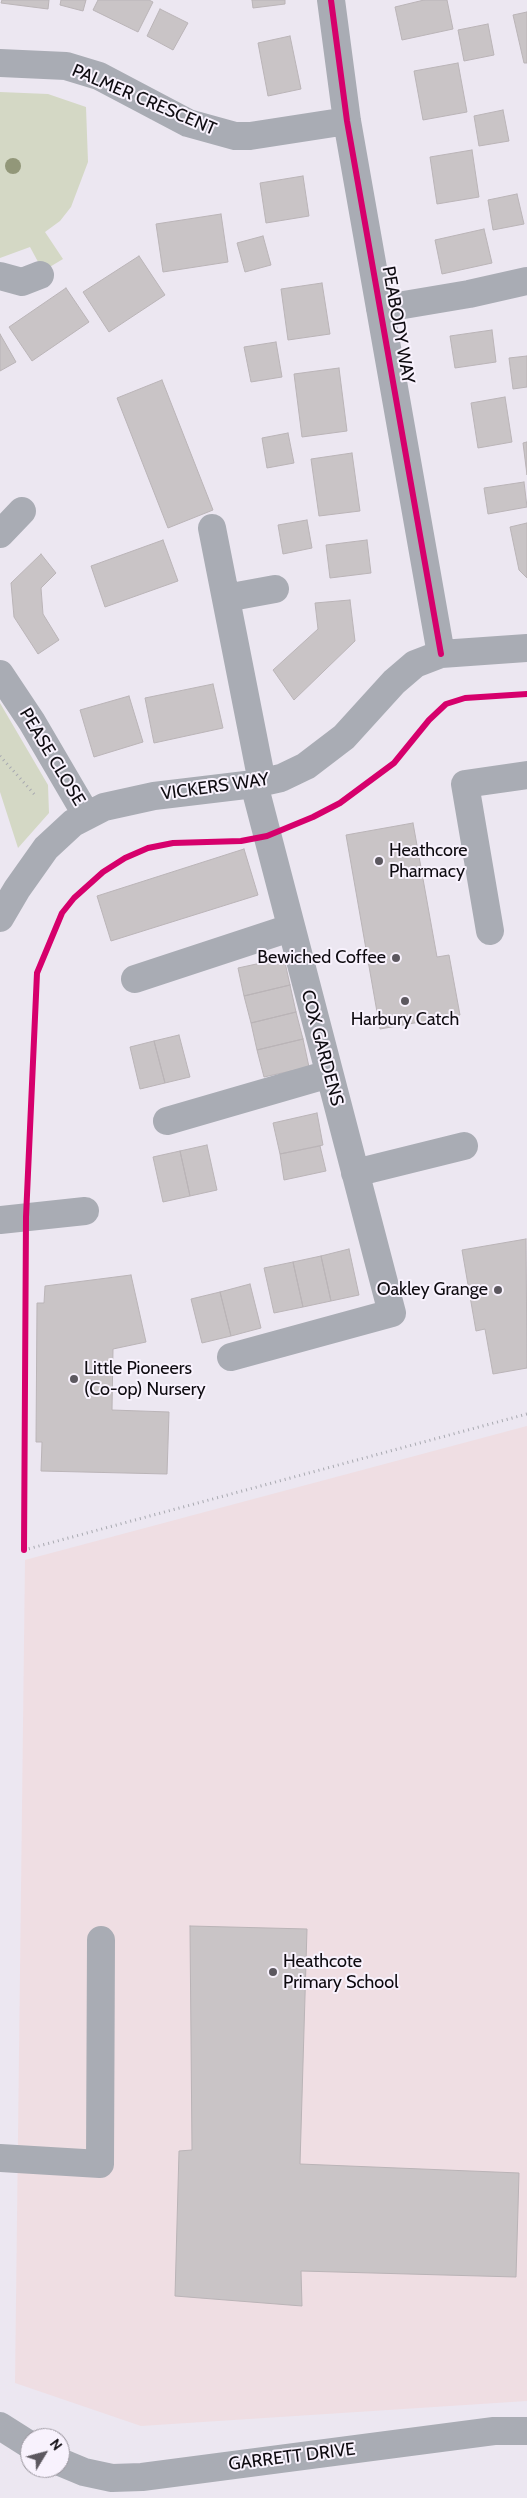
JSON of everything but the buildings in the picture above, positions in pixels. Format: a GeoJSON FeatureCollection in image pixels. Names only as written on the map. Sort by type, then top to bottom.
{"type":"FeatureCollection","features":[{"type":"Feature","properties":{"kind":"street","name":"PEABODY WAY"},"geometry":{"type":"LineString","coordinates":[[331,0],[347,122],[440,654]]}},
{"type":"Feature","properties":{"kind":"street","name":"PALMER CRESCENT"},"geometry":{"type":"LineString","coordinates":[[0,63],[66,66],[98,76],[188,123],[220,134],[250,136],[347,122]]}},
{"type":"Feature","properties":{"kind":"street"},"geometry":{"type":"LineString","coordinates":[[0,276],[22,282],[40,275]]}},
{"type":"Feature","properties":{"kind":"street"},"geometry":{"type":"LineString","coordinates":[[380,309],[527,281]]}},
{"type":"Feature","properties":{"kind":"street"},"geometry":{"type":"LineString","coordinates":[[0,534],[22,510]]}},
{"type":"Feature","properties":{"kind":"street","name":"COX GARDENS"},"geometry":{"type":"LineString","coordinates":[[212,528],[258,783],[290,928],[392,1313],[231,1357]]}},
{"type":"Feature","properties":{"kind":"street"},"geometry":{"type":"LineString","coordinates":[[226,598],[275,589]]}},
{"type":"Feature","properties":{"kind":"street","name":"VICKERS WAY"},"geometry":{"type":"LineString","coordinates":[[0,918],[33,864],[76,822],[104,807],[154,796],[258,783],[281,778],[326,752],[361,721],[394,682],[415,664],[440,654],[527,648]]}},
{"type":"Feature","properties":{"kind":"street","name":"PEASE CLOSE"},"geometry":{"type":"LineString","coordinates":[[0,674],[32,722],[76,822]]}},
{"type":"Feature","properties":{"kind":"street"},"geometry":{"type":"LineString","coordinates":[[490,931],[465,784],[527,775]]}},
{"type":"Feature","properties":{"kind":"street"},"geometry":{"type":"LineString","coordinates":[[135,979],[290,928]]}},
{"type":"Feature","properties":{"kind":"street"},"geometry":{"type":"LineString","coordinates":[[167,1121],[329,1074]]}},
{"type":"Feature","properties":{"kind":"street"},"geometry":{"type":"LineString","coordinates":[[355,1173],[464,1146]]}},
{"type":"Feature","properties":{"kind":"street"},"geometry":{"type":"LineString","coordinates":[[0,1220],[85,1211]]}},
{"type":"Feature","properties":{"kind":"street"},"geometry":{"type":"LineString","coordinates":[[0,2158],[100,2164],[101,1940]]}},
{"type":"Feature","properties":{"kind":"street"},"geometry":{"type":"LineString","coordinates":[[0,2426],[20,2439]]}},
{"type":"Feature","properties":{"kind":"street","name":"GARRETT DRIVE"},"geometry":{"type":"LineString","coordinates":[[70,2466],[84,2472],[112,2478],[142,2477],[494,2431],[527,2431]]}},
{"type":"Feature","properties":{"kind":"path"},"geometry":{"type":"LineString","coordinates":[[0,756],[76,822]]}},
{"type":"Feature","properties":{"kind":"path"},"geometry":{"type":"LineString","coordinates":[[24,1540],[24,1550],[527,1414]]}},
{"type":"Feature","properties":{"kind":"shaded area","name":"Heathcote Primary School"},"geometry":{"type":"Polygon","coordinates":[[[527,1426],[527,2401],[141,2426],[15,2383],[25,1560],[527,1426]]]}},
{"type":"Feature","properties":{"kind":"green space"},"geometry":{"type":"Polygon","coordinates":[[[0,92],[48,94],[86,107],[88,162],[71,207],[60,221],[45,232],[63,259],[43,271],[30,247],[0,258],[0,92]]]}},
{"type":"Feature","properties":{"kind":"green space"},"geometry":{"type":"Polygon","coordinates":[[[0,703],[48,785],[49,813],[18,848],[0,792],[0,703]]]}},
{"type":"Feature","properties":{"kind":"cycle path"},"geometry":{"type":"LineString","coordinates":[[331,0],[347,121],[441,654]]}},
{"type":"Feature","properties":{"kind":"cycle path"},"geometry":{"type":"LineString","coordinates":[[24,1550],[26,1217],[37,973],[62,913],[74,898],[103,872],[125,858],[148,848],[173,843],[241,841],[267,836],[313,817],[340,803],[394,763],[429,720],[446,704],[465,698],[527,694]]}},
{"type":"Feature","properties":{"kind":"place","name":"Heathcore Pharmacy"},"geometry":{"type":"Point","coordinates":[379,861]}},
{"type":"Feature","properties":{"kind":"place","name":"Bewiched Coffee"},"geometry":{"type":"Point","coordinates":[396,958]}},
{"type":"Feature","properties":{"kind":"place","name":"Harbury Catch"},"geometry":{"type":"Point","coordinates":[405,1001]}},
{"type":"Feature","properties":{"kind":"place","name":"Oakley Grange"},"geometry":{"type":"Point","coordinates":[498,1290]}},
{"type":"Feature","properties":{"kind":"place","name":"Little Pioneers (Co-op) Nursery"},"geometry":{"type":"Point","coordinates":[74,1379]}},
{"type":"Feature","properties":{"kind":"place","name":"Heathcote Primary School"},"geometry":{"type":"Point","coordinates":[273,1972]}}]}
